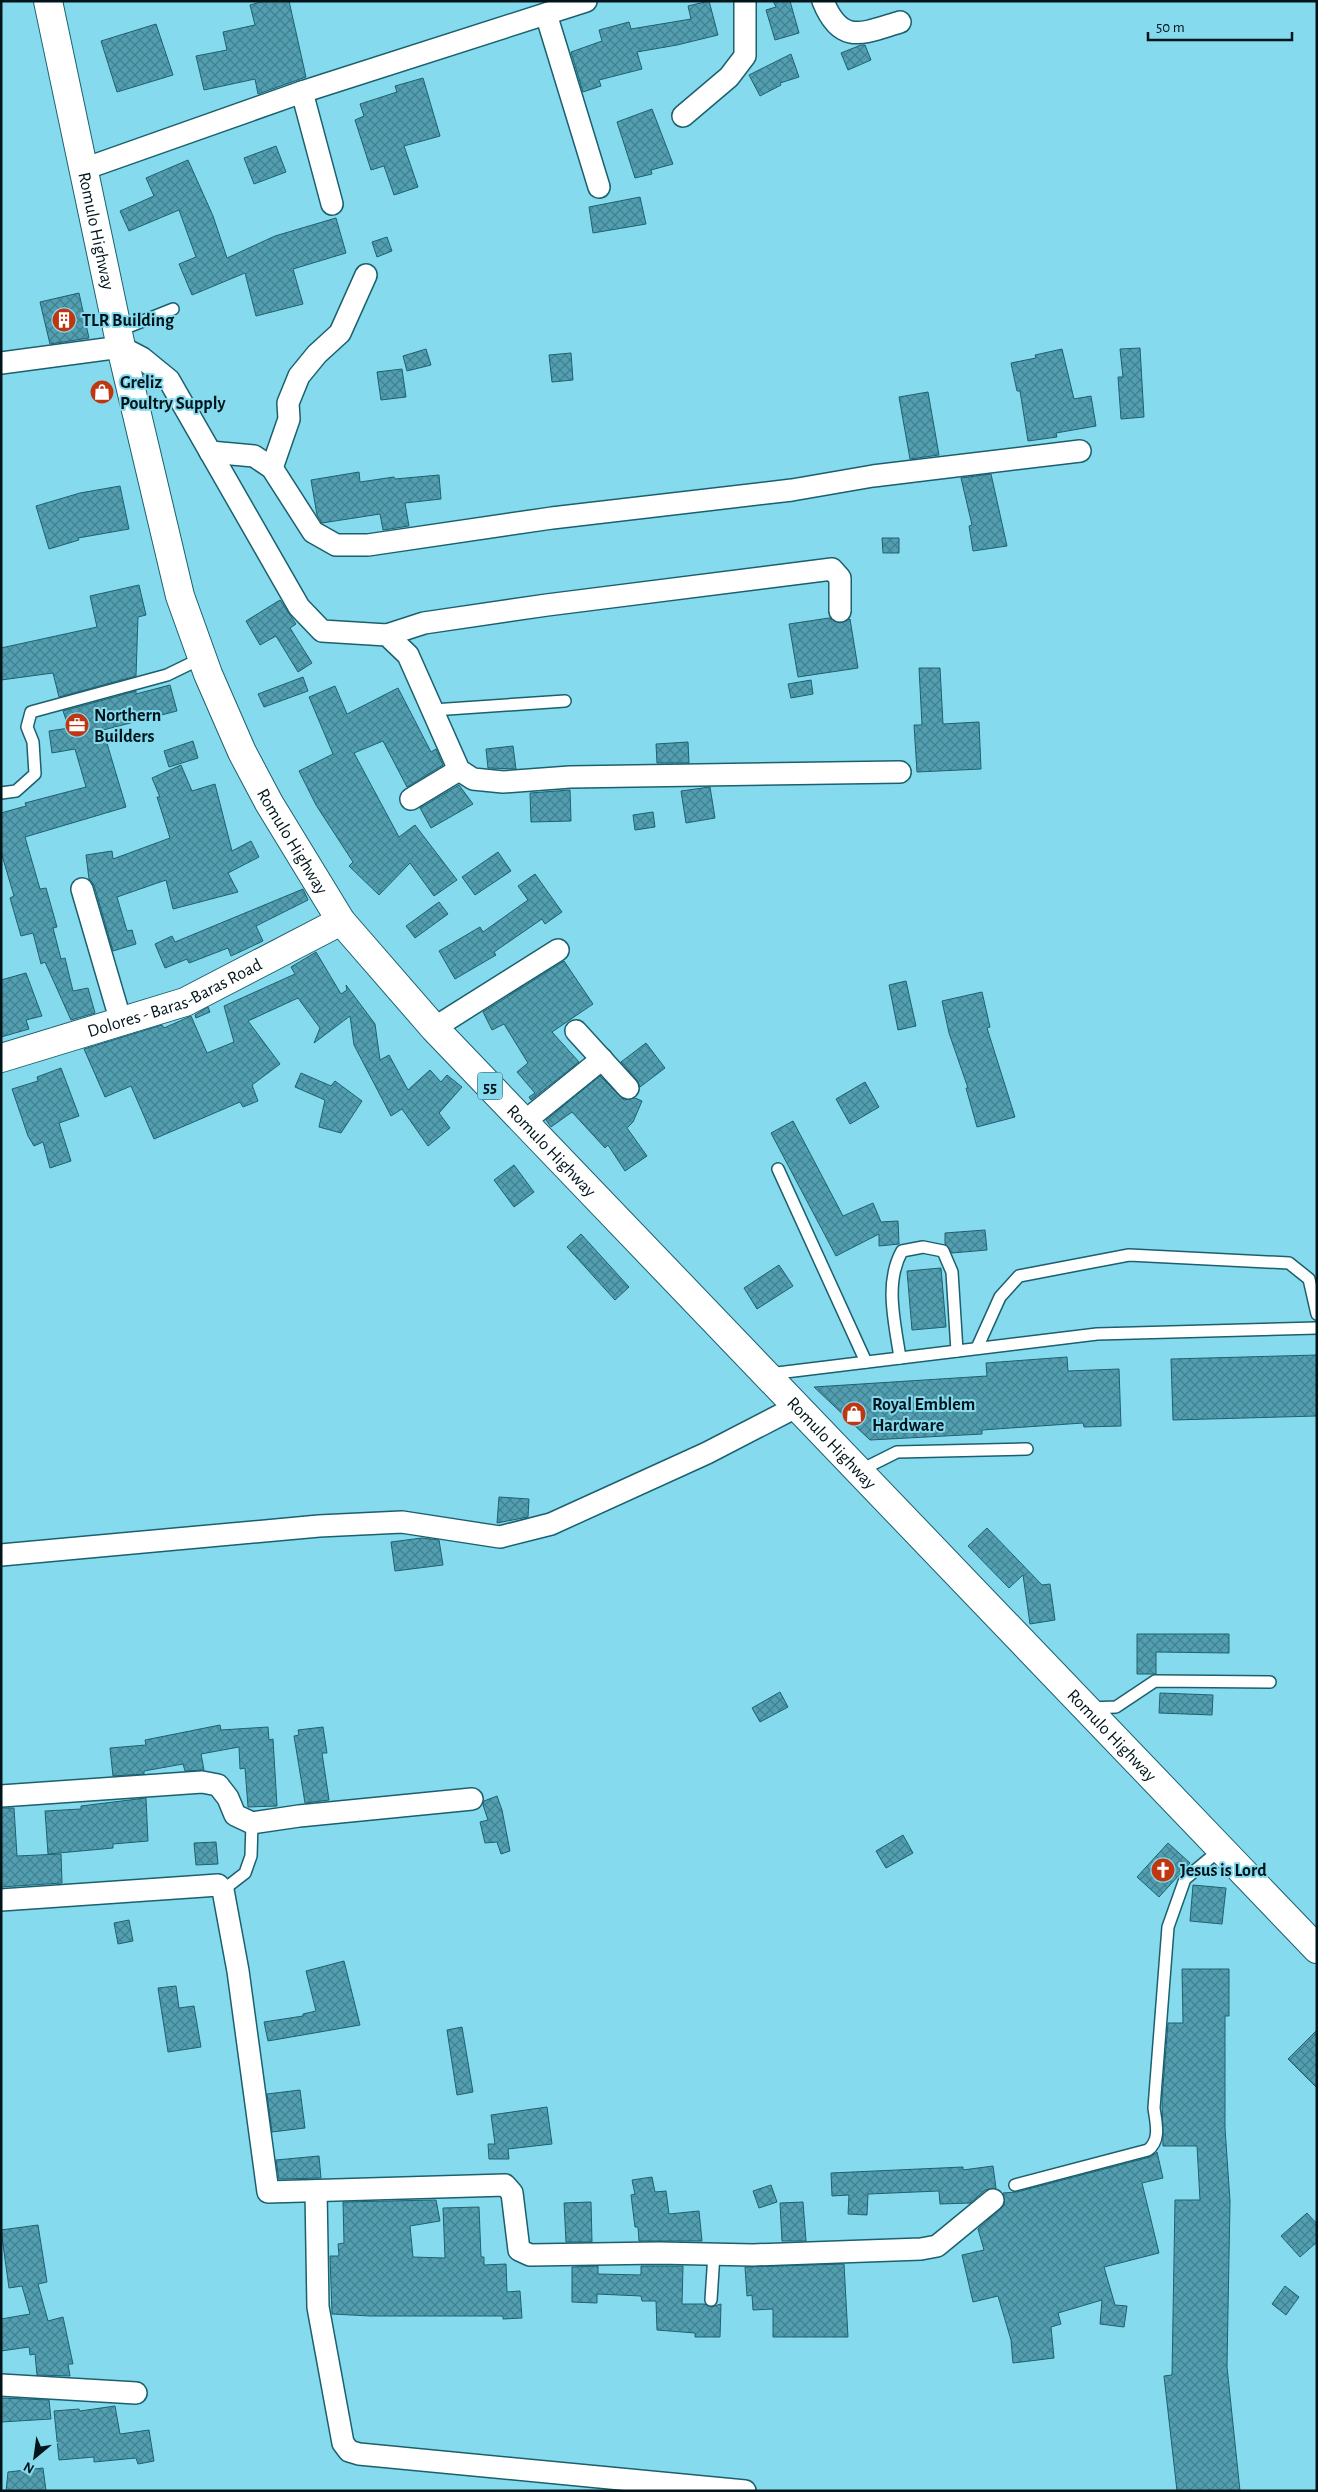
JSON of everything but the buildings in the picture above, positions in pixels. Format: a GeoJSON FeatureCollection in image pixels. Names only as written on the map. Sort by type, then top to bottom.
{"type":"FeatureCollection","features":[{"type":"Feature","properties":{"kind":"main road","name":"Romulo Highway"},"geometry":{"type":"LineString","coordinates":[[48,1],[119,339],[180,596],[202,658],[242,752],[269,803],[341,921],[434,1028],[1317,1949]]}},
{"type":"Feature","properties":{"kind":"main road","name":"Dolores - Baras-Baras Road"},"geometry":{"type":"LineString","coordinates":[[1,1058],[185,1002],[341,921]]}},
{"type":"Feature","properties":{"kind":"street"},"geometry":{"type":"LineString","coordinates":[[84,169],[302,92],[586,1]]}},
{"type":"Feature","properties":{"kind":"street"},"geometry":{"type":"LineString","coordinates":[[683,116],[730,77],[745,56],[745,1]]}},
{"type":"Feature","properties":{"kind":"street"},"geometry":{"type":"LineString","coordinates":[[823,1],[828,15],[845,32],[860,34],[900,22]]}},
{"type":"Feature","properties":{"kind":"street"},"geometry":{"type":"LineString","coordinates":[[546,14],[599,187]]}},
{"type":"Feature","properties":{"kind":"street"},"geometry":{"type":"LineString","coordinates":[[302,92],[332,204]]}},
{"type":"Feature","properties":{"kind":"street"},"geometry":{"type":"LineString","coordinates":[[272,468],[289,419],[288,404],[299,376],[317,354],[340,333],[366,275]]}},
{"type":"Feature","properties":{"kind":"street"},"geometry":{"type":"LineString","coordinates":[[1,363],[119,339],[142,358],[168,380],[299,607],[322,631],[387,635],[424,623],[832,569],[840,578],[840,611]]}},
{"type":"Feature","properties":{"kind":"street"},"geometry":{"type":"LineString","coordinates":[[210,452],[254,456],[272,468],[313,532],[336,545],[344,545],[368,544],[552,518],[792,490],[873,476],[1080,451]]}},
{"type":"Feature","properties":{"kind":"street"},"geometry":{"type":"LineString","coordinates":[[387,635],[408,655],[459,770],[473,779],[503,782],[570,777],[900,772]]}},
{"type":"Feature","properties":{"kind":"street"},"geometry":{"type":"LineString","coordinates":[[411,799],[459,770]]}},
{"type":"Feature","properties":{"kind":"street"},"geometry":{"type":"LineString","coordinates":[[82,890],[121,1022]]}},
{"type":"Feature","properties":{"kind":"street"},"geometry":{"type":"LineString","coordinates":[[434,1028],[558,950]]}},
{"type":"Feature","properties":{"kind":"street"},"geometry":{"type":"LineString","coordinates":[[576,1031],[628,1088]]}},
{"type":"Feature","properties":{"kind":"street"},"geometry":{"type":"LineString","coordinates":[[524,1122],[602,1059]]}},
{"type":"Feature","properties":{"kind":"street"},"geometry":{"type":"LineString","coordinates":[[1,1555],[319,1526],[402,1522],[500,1538],[551,1524],[707,1454],[796,1407]]}},
{"type":"Feature","properties":{"kind":"street"},"geometry":{"type":"LineString","coordinates":[[1,1796],[202,1782],[218,1785],[228,1798],[235,1815],[252,1823],[299,1816],[472,1799]]}},
{"type":"Feature","properties":{"kind":"street"},"geometry":{"type":"LineString","coordinates":[[1,1900],[204,1886],[218,1886],[223,1890],[238,1971],[268,2192],[505,2186],[512,2193],[519,2250],[530,2255],[922,2250],[937,2246],[993,2200]]}},
{"type":"Feature","properties":{"kind":"street"},"geometry":{"type":"LineString","coordinates":[[316,2191],[318,2307],[343,2443],[349,2451],[359,2454],[416,2460],[745,2491]]}},
{"type":"Feature","properties":{"kind":"street"},"geometry":{"type":"LineString","coordinates":[[1,2385],[136,2393]]}},
{"type":"Feature","properties":{"kind":"lane"},"geometry":{"type":"LineString","coordinates":[[119,339],[173,309]]}},
{"type":"Feature","properties":{"kind":"lane"},"geometry":{"type":"LineString","coordinates":[[1,794],[16,791],[35,774],[33,742],[27,727],[31,712],[167,675],[202,658]]}},
{"type":"Feature","properties":{"kind":"lane"},"geometry":{"type":"LineString","coordinates":[[433,710],[565,701]]}},
{"type":"Feature","properties":{"kind":"lane"},"geometry":{"type":"LineString","coordinates":[[778,1169],[866,1362]]}},
{"type":"Feature","properties":{"kind":"lane"},"geometry":{"type":"LineString","coordinates":[[900,1358],[892,1299],[894,1266],[902,1251],[923,1247],[943,1251],[952,1272],[957,1351]]}},
{"type":"Feature","properties":{"kind":"lane"},"geometry":{"type":"LineString","coordinates":[[977,1348],[1000,1297],[1019,1276],[1129,1255],[1289,1262],[1309,1278],[1317,1314]]}},
{"type":"Feature","properties":{"kind":"lane"},"geometry":{"type":"LineString","coordinates":[[765,1375],[1097,1334],[1317,1328]]}},
{"type":"Feature","properties":{"kind":"lane"},"geometry":{"type":"LineString","coordinates":[[858,1472],[897,1452],[1027,1449]]}},
{"type":"Feature","properties":{"kind":"lane"},"geometry":{"type":"LineString","coordinates":[[1086,1709],[1116,1707],[1155,1681],[1270,1682]]}},
{"type":"Feature","properties":{"kind":"lane"},"geometry":{"type":"LineString","coordinates":[[223,1890],[245,1873],[251,1856],[252,1823]]}},
{"type":"Feature","properties":{"kind":"lane"},"geometry":{"type":"LineString","coordinates":[[1015,2185],[1148,2150],[1154,2145],[1157,2138],[1154,2108],[1168,1927],[1185,1879],[1221,1849]]}},
{"type":"Feature","properties":{"kind":"lane"},"geometry":{"type":"LineString","coordinates":[[710,2300],[714,2254]]}},
{"type":"Feature","properties":{"kind":"place","name":"TLR Building"},"geometry":{"type":"Point","coordinates":[64,320]}},
{"type":"Feature","properties":{"kind":"place","name":"Greliz Poultry Supply"},"geometry":{"type":"Point","coordinates":[102,392]}},
{"type":"Feature","properties":{"kind":"place","name":"Northern Builders"},"geometry":{"type":"Point","coordinates":[77,725]}},
{"type":"Feature","properties":{"kind":"place","name":"Royal Emblem Hardware"},"geometry":{"type":"Point","coordinates":[854,1414]}},
{"type":"Feature","properties":{"kind":"place","name":"Jesus is Lord"},"geometry":{"type":"Point","coordinates":[1163,1870]}}]}
